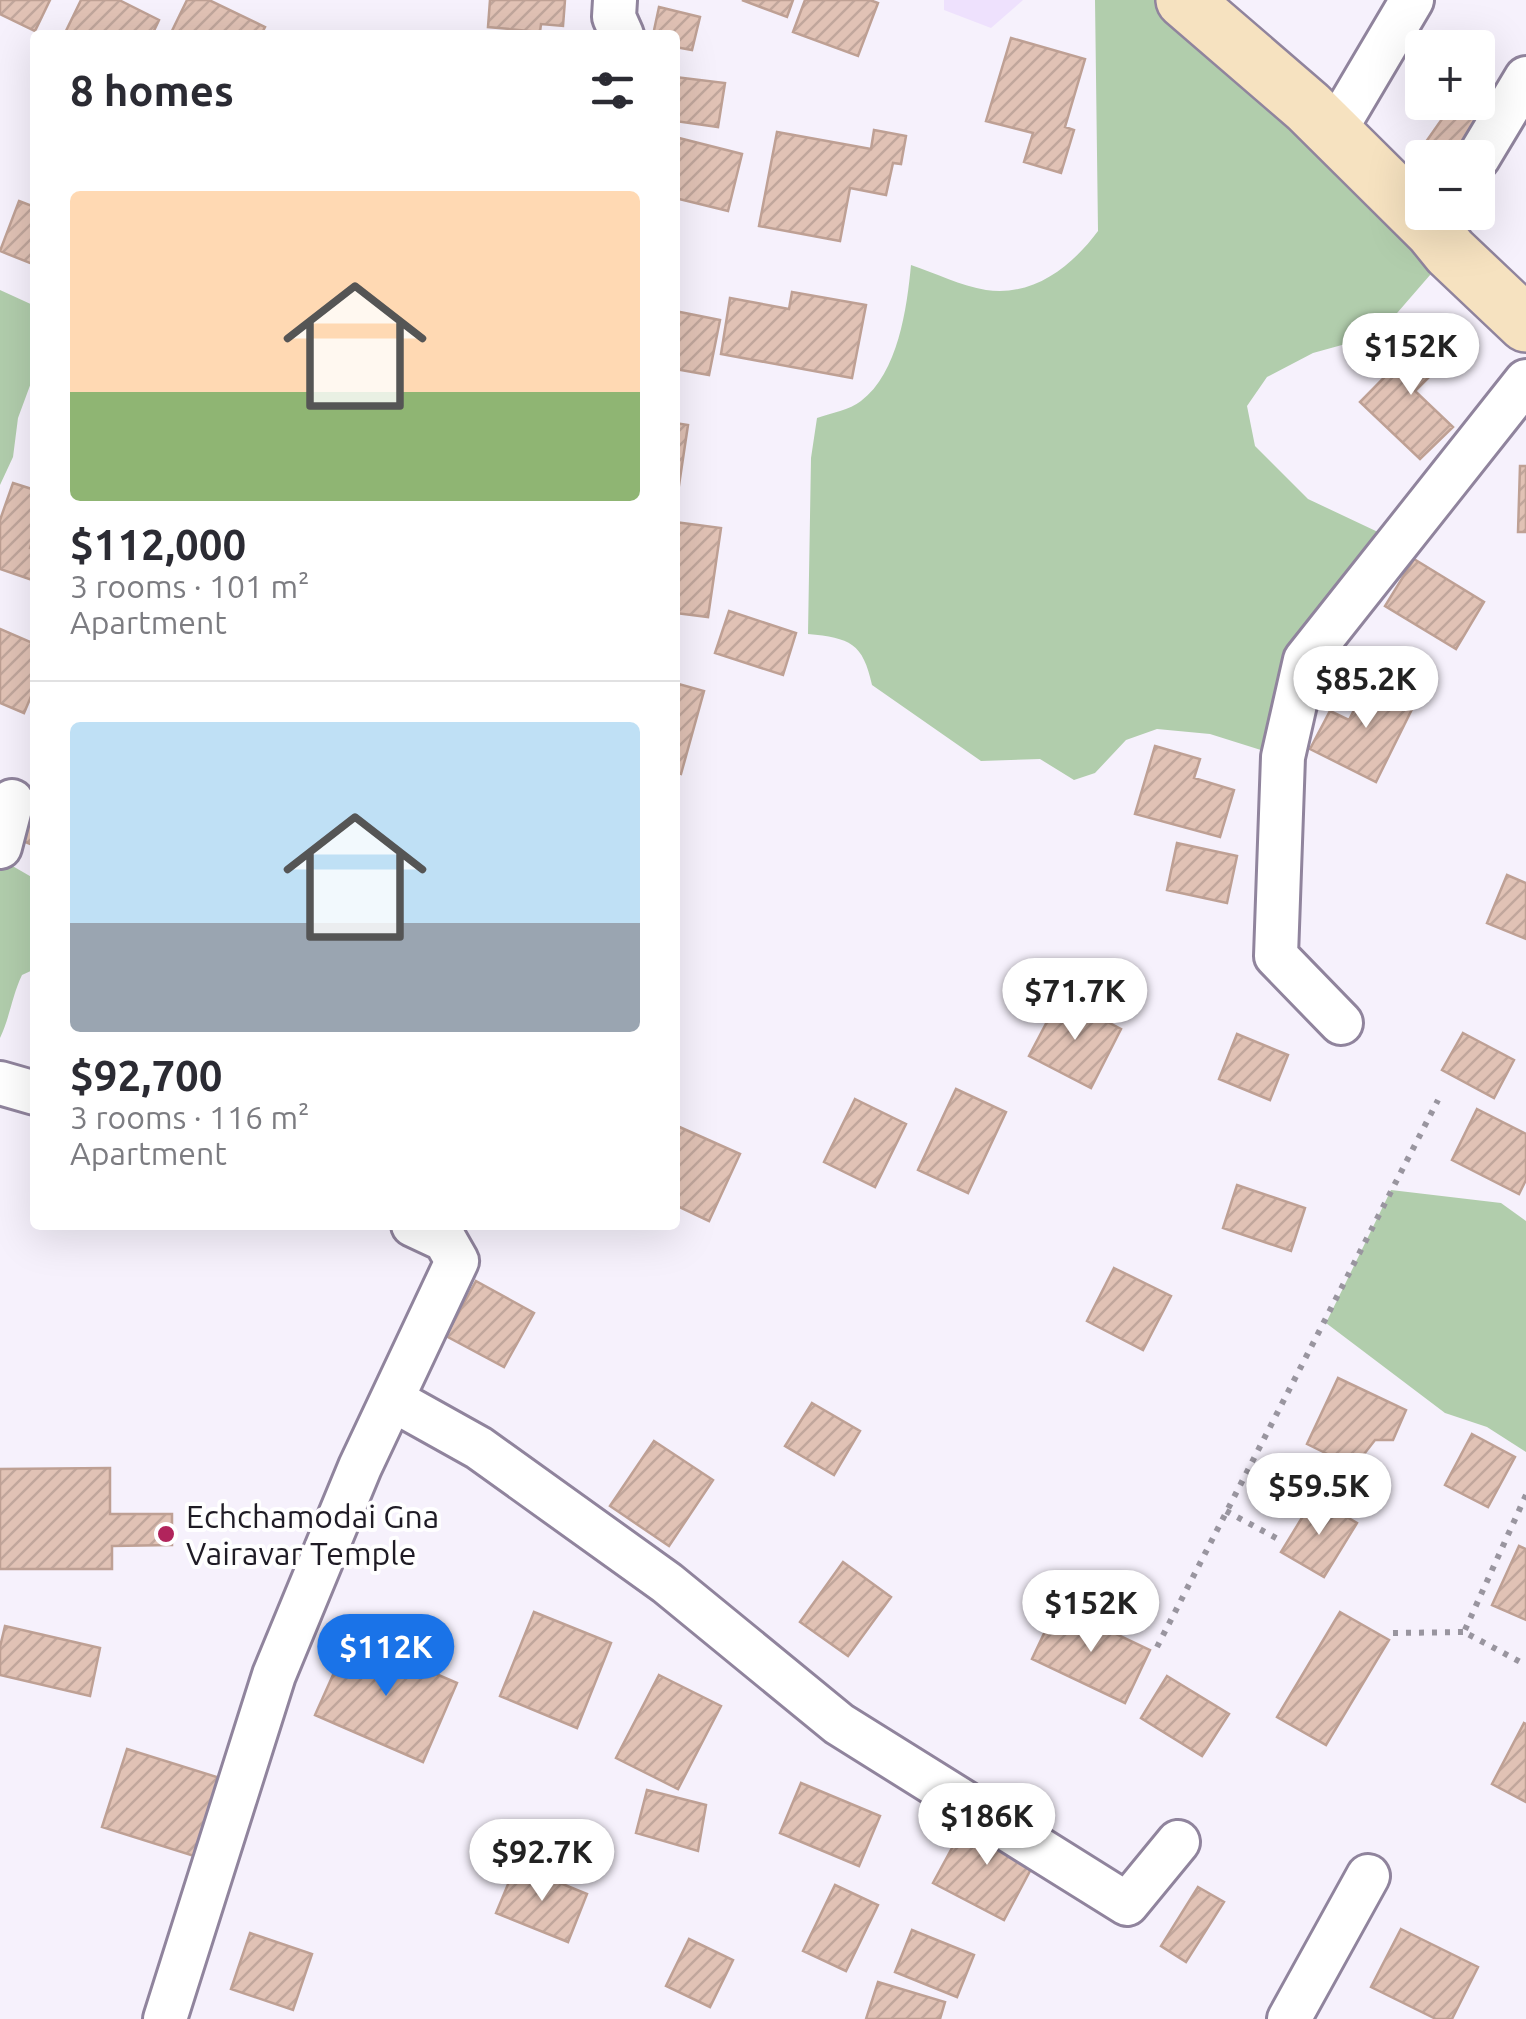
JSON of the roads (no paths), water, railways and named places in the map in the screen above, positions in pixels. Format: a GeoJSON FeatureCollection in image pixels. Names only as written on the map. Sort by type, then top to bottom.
{"type":"FeatureCollection","features":[{"type":"Feature","properties":{"kind":"main road"},"geometry":{"type":"LineString","coordinates":[[1184,0],[1405,193]]}},
{"type":"Feature","properties":{"kind":"main road"},"geometry":{"type":"LineString","coordinates":[[1442,230],[1450,252],[1526,324]]}},
{"type":"Feature","properties":{"kind":"street"},"geometry":{"type":"LineString","coordinates":[[616,0],[614,17],[620,30]]}},
{"type":"Feature","properties":{"kind":"street"},"geometry":{"type":"LineString","coordinates":[[1334,132],[1412,0]]}},
{"type":"Feature","properties":{"kind":"street"},"geometry":{"type":"LineString","coordinates":[[1489,140],[1526,78]]}},
{"type":"Feature","properties":{"kind":"street"},"geometry":{"type":"LineString","coordinates":[[1341,1023],[1276,956],[1282,757],[1306,660],[1526,381]]}},
{"type":"Feature","properties":{"kind":"street"},"geometry":{"type":"LineString","coordinates":[[0,847],[12,801]]}},
{"type":"Feature","properties":{"kind":"street"},"geometry":{"type":"LineString","coordinates":[[0,1084],[30,1092]]}},
{"type":"Feature","properties":{"kind":"street"},"geometry":{"type":"LineString","coordinates":[[165,2019],[274,1675],[360,1467],[457,1261],[445,1240],[424,1230]]}},
{"type":"Feature","properties":{"kind":"street"},"geometry":{"type":"LineString","coordinates":[[392,1400],[479,1448],[651,1572],[839,1724],[1127,1904],[1178,1842]]}},
{"type":"Feature","properties":{"kind":"street"},"geometry":{"type":"LineString","coordinates":[[1289,2019],[1368,1876]]}},
{"type":"Feature","properties":{"kind":"place","name":"Echchamodai Gna Vairavar Temple"},"geometry":{"type":"Point","coordinates":[166,1534]}}]}
